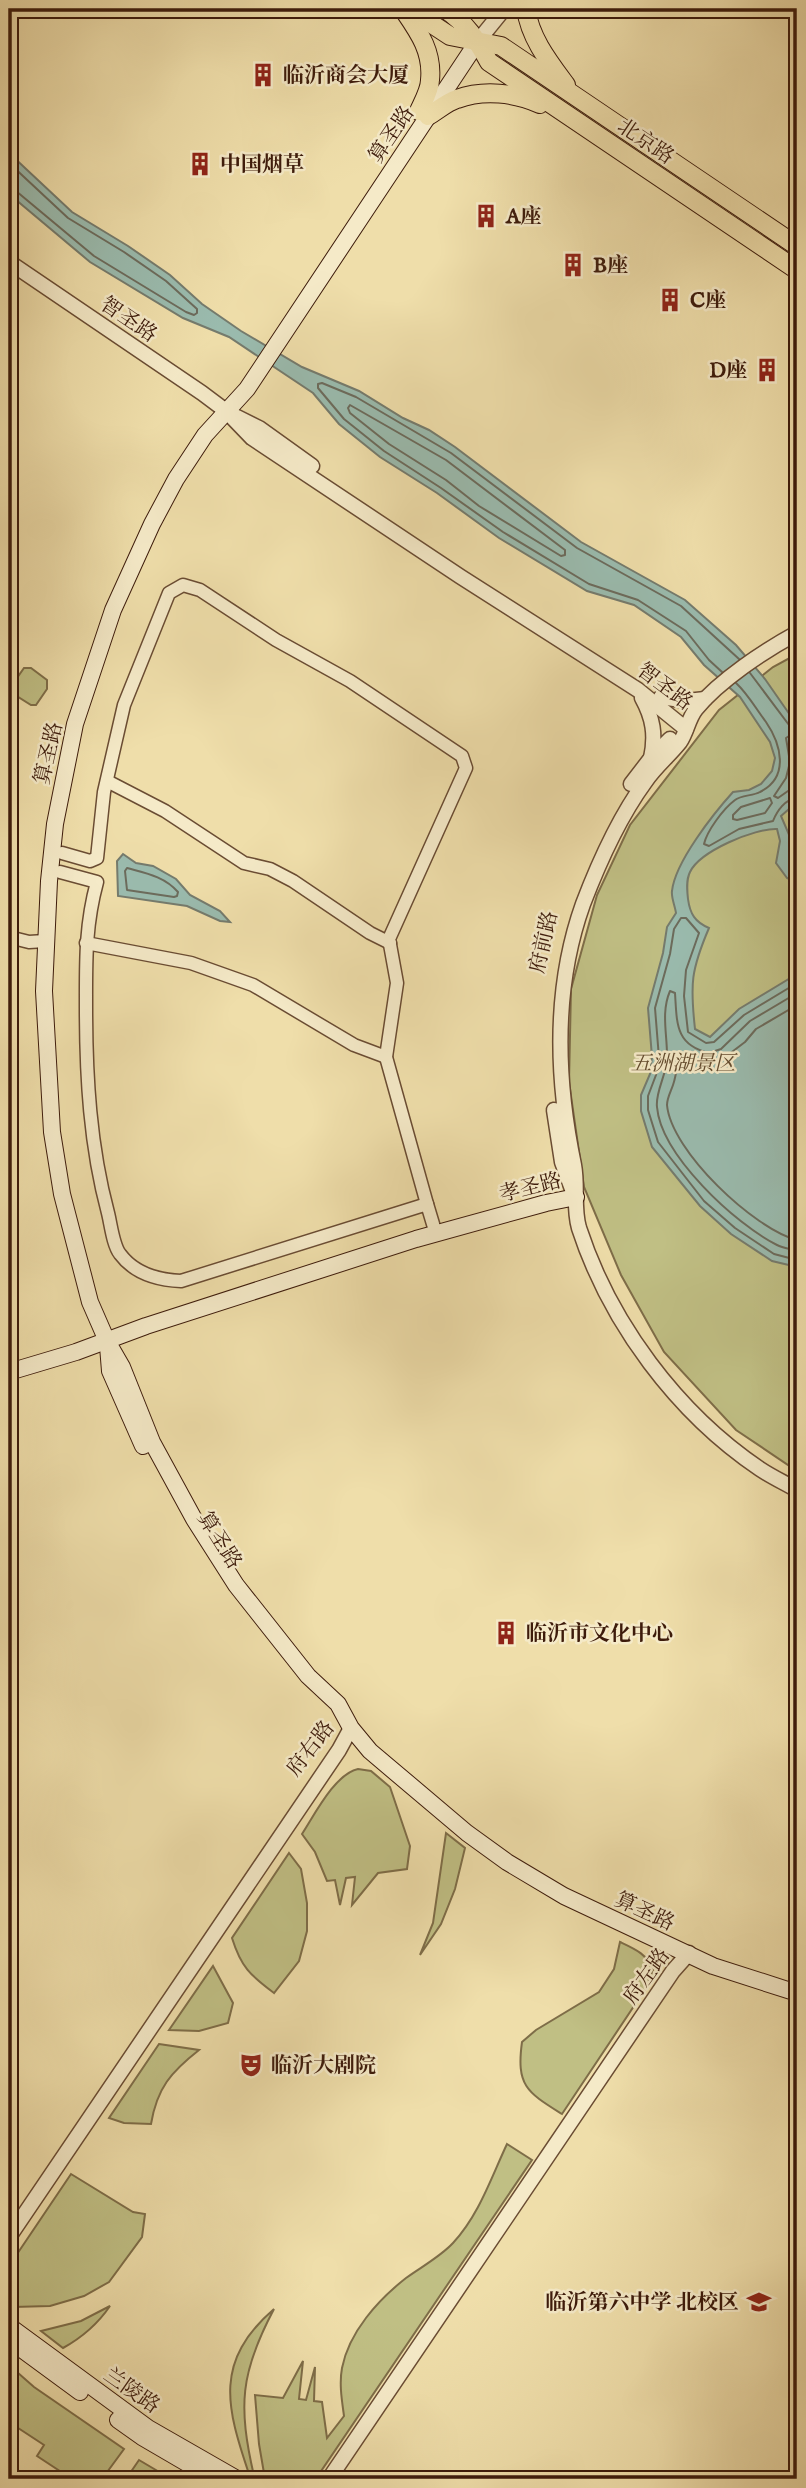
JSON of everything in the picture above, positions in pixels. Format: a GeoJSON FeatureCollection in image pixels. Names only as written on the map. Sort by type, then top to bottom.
{"type":"FeatureCollection","features":[{"type":"Feature","properties":{"kind":"main road"},"geometry":{"type":"LineString","coordinates":[[403,9],[425,43],[429,60],[431,82],[424,114]]}},
{"type":"Feature","properties":{"kind":"main road","name":"北京路"},"geometry":{"type":"LineString","coordinates":[[409,9],[450,36],[501,46],[797,247]]}},
{"type":"Feature","properties":{"kind":"main road","name":"北京路"},"geometry":{"type":"LineString","coordinates":[[445,9],[460,19],[478,41],[489,62],[797,270]]}},
{"type":"Feature","properties":{"kind":"main road"},"geometry":{"type":"LineString","coordinates":[[526,9],[544,56],[575,96]]}},
{"type":"Feature","properties":{"kind":"main road","name":"算圣路"},"geometry":{"type":"LineString","coordinates":[[107,1341],[90,1303],[62,1194],[52,1132],[44,991],[55,824],[75,724],[113,610],[152,524],[176,479],[205,435],[247,389],[255,368],[424,114],[478,41]]}},
{"type":"Feature","properties":{"kind":"main road"},"geometry":{"type":"LineString","coordinates":[[424,114],[456,99],[502,93],[526,98],[566,114]]}},
{"type":"Feature","properties":{"kind":"main road","name":"算圣路"},"geometry":{"type":"LineString","coordinates":[[226,411],[214,441],[185,484],[161,528],[123,614],[85,727],[73,781],[62,853],[54,991],[62,1131],[72,1192],[98,1290],[110,1371],[143,1446],[192,1535],[227,1591],[300,1683],[351,1728],[370,1751],[467,1833],[507,1862],[565,1896],[713,1966],[797,1993]]}},
{"type":"Feature","properties":{"kind":"main road","name":"孝圣路"},"geometry":{"type":"LineString","coordinates":[[9,1372],[436,1234],[576,1197]]}},
{"type":"Feature","properties":{"kind":"main road","name":"孝圣路"},"geometry":{"type":"LineString","coordinates":[[9,1364],[74,1343],[107,1341],[146,1333],[418,1247],[548,1211],[576,1197]]}},
{"type":"Feature","properties":{"kind":"main road","name":"算圣路"},"geometry":{"type":"LineString","coordinates":[[689,1953],[719,1959],[797,1983]]}},
{"type":"Feature","properties":{"kind":"main road","name":"兰陵路"},"geometry":{"type":"LineString","coordinates":[[9,2326],[148,2428],[237,2479]]}},
{"type":"Feature","properties":{"kind":"main road","name":"兰陵路"},"geometry":{"type":"LineString","coordinates":[[9,2340],[142,2437],[214,2479]]}},
{"type":"Feature","properties":{"kind":"street"},"geometry":{"type":"LineString","coordinates":[[478,41],[492,9]]}},
{"type":"Feature","properties":{"kind":"street"},"geometry":{"type":"LineString","coordinates":[[478,41],[504,9]]}},
{"type":"Feature","properties":{"kind":"street","name":"智圣路"},"geometry":{"type":"LineString","coordinates":[[9,262],[202,393],[226,411],[252,438],[461,577],[638,690],[686,729]]}},
{"type":"Feature","properties":{"kind":"street","name":"智圣路"},"geometry":{"type":"LineString","coordinates":[[9,271],[181,388],[259,428],[437,552],[661,697],[679,713],[686,729]]}},
{"type":"Feature","properties":{"kind":"street"},"geometry":{"type":"LineString","coordinates":[[62,853],[90,860],[97,858],[107,781],[124,705],[169,593],[183,585],[200,590],[276,640],[350,681],[462,756],[466,768],[389,939],[397,983],[386,1057],[436,1234]]}},
{"type":"Feature","properties":{"kind":"street","name":"府前路"},"geometry":{"type":"LineString","coordinates":[[794,641],[710,698],[701,718],[674,735],[651,758],[624,797],[594,853],[574,902],[558,962],[552,1015],[551,1080],[562,1163],[614,1287],[639,1328],[670,1374],[724,1428],[766,1462],[797,1479]]}},
{"type":"Feature","properties":{"kind":"street"},"geometry":{"type":"LineString","coordinates":[[638,690],[651,714],[654,741],[651,758]]}},
{"type":"Feature","properties":{"kind":"street"},"geometry":{"type":"LineString","coordinates":[[661,697],[687,701],[710,698]]}},
{"type":"Feature","properties":{"kind":"street","name":"府前路"},"geometry":{"type":"LineString","coordinates":[[686,729],[681,741],[645,780],[616,830],[595,877],[573,938],[564,985],[560,1057],[565,1121],[577,1179],[578,1225],[606,1291],[630,1333],[663,1380],[717,1435],[761,1470],[797,1490]]}},
{"type":"Feature","properties":{"kind":"street"},"geometry":{"type":"LineString","coordinates":[[107,781],[165,811],[244,863],[270,869],[293,881],[370,933],[390,943]]}},
{"type":"Feature","properties":{"kind":"street"},"geometry":{"type":"LineString","coordinates":[[60,872],[97,882],[89,914],[86,943],[86,1066],[98,1174],[119,1253],[136,1269],[160,1280],[181,1281],[427,1204]]}},
{"type":"Feature","properties":{"kind":"street"},"geometry":{"type":"LineString","coordinates":[[9,937],[29,942],[46,941]]}},
{"type":"Feature","properties":{"kind":"street"},"geometry":{"type":"LineString","coordinates":[[86,943],[191,963],[253,985],[354,1045],[386,1057]]}},
{"type":"Feature","properties":{"kind":"street","name":"府右路"},"geometry":{"type":"LineString","coordinates":[[9,2226],[334,1745],[351,1728]]}},
{"type":"Feature","properties":{"kind":"street","name":"府右路"},"geometry":{"type":"LineString","coordinates":[[9,2237],[339,1750],[351,1728]]}},
{"type":"Feature","properties":{"kind":"street","name":"府左路"},"geometry":{"type":"LineString","coordinates":[[329,2479],[673,1971],[689,1953]]}},
{"type":"Feature","properties":{"kind":"street","name":"府左路"},"geometry":{"type":"LineString","coordinates":[[335,2479],[678,1974],[689,1953]]}},
{"type":"Feature","properties":{"kind":"green space","name":"五洲湖景区"},"geometry":{"type":"Polygon","coordinates":[[[797,654],[797,1471],[736,1430],[664,1352],[621,1275],[584,1187],[569,1082],[571,989],[597,895],[630,825],[719,710],[773,667],[797,654]]]}},
{"type":"Feature","properties":{"kind":"green space"},"geometry":{"type":"Polygon","coordinates":[[[24,668],[31,668],[47,680],[47,689],[36,705],[31,705],[12,693],[10,688],[24,668]]]}},
{"type":"Feature","properties":{"kind":"green space"},"geometry":{"type":"Polygon","coordinates":[[[358,1769],[371,1771],[390,1787],[410,1846],[407,1869],[378,1873],[352,1905],[355,1877],[346,1878],[340,1905],[335,1880],[327,1881],[315,1852],[302,1834],[334,1786],[341,1778],[358,1769]]]}},
{"type":"Feature","properties":{"kind":"green space"},"geometry":{"type":"Polygon","coordinates":[[[446,1833],[465,1848],[455,1889],[441,1924],[420,1955],[433,1923],[446,1833]]]}},
{"type":"Feature","properties":{"kind":"green space"},"geometry":{"type":"Polygon","coordinates":[[[289,1853],[301,1869],[307,1903],[307,1931],[299,1961],[274,1993],[247,1970],[232,1938],[289,1853]]]}},
{"type":"Feature","properties":{"kind":"green space"},"geometry":{"type":"Polygon","coordinates":[[[620,1942],[644,1956],[653,1970],[646,1988],[562,2114],[540,2100],[527,2086],[521,2069],[522,2042],[536,2030],[599,1992],[614,1969],[620,1942]]]}},
{"type":"Feature","properties":{"kind":"green space"},"geometry":{"type":"Polygon","coordinates":[[[213,1966],[233,2003],[228,2023],[199,2031],[169,2030],[213,1966]]]}},
{"type":"Feature","properties":{"kind":"green space"},"geometry":{"type":"Polygon","coordinates":[[[159,2044],[199,2050],[173,2074],[161,2091],[151,2124],[124,2123],[109,2118],[159,2044]]]}},
{"type":"Feature","properties":{"kind":"green space"},"geometry":{"type":"Polygon","coordinates":[[[507,2144],[532,2160],[317,2477],[265,2479],[255,2395],[283,2398],[303,2361],[299,2399],[306,2400],[315,2367],[314,2401],[322,2402],[327,2438],[344,2416],[342,2368],[358,2330],[385,2296],[442,2253],[462,2232],[484,2196],[507,2144]]]}},
{"type":"Feature","properties":{"kind":"green space"},"geometry":{"type":"Polygon","coordinates":[[[71,2174],[133,2212],[145,2214],[142,2237],[109,2282],[84,2296],[50,2306],[13,2307],[9,2300],[9,2266],[71,2174]]]}},
{"type":"Feature","properties":{"kind":"green space"},"geometry":{"type":"Polygon","coordinates":[[[110,2306],[89,2330],[63,2348],[41,2331],[81,2321],[110,2306]]]}},
{"type":"Feature","properties":{"kind":"green space"},"geometry":{"type":"Polygon","coordinates":[[[274,2309],[254,2352],[245,2390],[246,2429],[254,2476],[249,2474],[241,2450],[231,2406],[230,2386],[242,2347],[255,2328],[274,2309]]]}},
{"type":"Feature","properties":{"kind":"green space"},"geometry":{"type":"Polygon","coordinates":[[[9,2365],[34,2387],[124,2449],[102,2479],[72,2479],[37,2456],[44,2445],[9,2422],[9,2365]]]}},
{"type":"Feature","properties":{"kind":"green space"},"geometry":{"type":"Polygon","coordinates":[[[139,2460],[171,2479],[126,2479],[139,2460]]]}},
{"type":"Feature","properties":{"kind":"water"},"geometry":{"type":"Polygon","coordinates":[[[9,153],[72,212],[170,275],[202,304],[241,331],[302,367],[359,391],[403,418],[429,430],[581,542],[685,600],[736,645],[765,679],[797,725],[797,802],[781,816],[790,837],[797,837],[797,883],[787,878],[776,863],[780,841],[777,829],[756,832],[729,842],[696,864],[688,878],[689,904],[697,920],[709,928],[695,967],[693,1000],[695,1029],[710,1037],[739,1009],[797,974],[797,1267],[772,1261],[731,1234],[700,1206],[652,1147],[641,1111],[641,1095],[650,1074],[652,1057],[648,1008],[667,927],[676,913],[672,893],[680,866],[696,838],[733,792],[749,790],[761,784],[772,771],[775,758],[770,742],[740,697],[704,665],[681,637],[634,605],[587,591],[499,538],[437,493],[380,457],[339,424],[313,393],[229,337],[183,318],[90,262],[9,194],[9,153]]]}},
{"type":"Feature","properties":{"kind":"water"},"geometry":{"type":"Polygon","coordinates":[[[123,854],[136,863],[153,866],[176,879],[190,895],[220,911],[230,922],[220,921],[187,906],[118,896],[117,861],[123,854]]]}},
{"type":"Feature","properties":{"kind":"place","name":"临沂商会大厦"},"geometry":{"type":"Point","coordinates":[263,75]}},
{"type":"Feature","properties":{"kind":"place","name":"中国烟草"},"geometry":{"type":"Point","coordinates":[200,164]}},
{"type":"Feature","properties":{"kind":"place","name":"A座"},"geometry":{"type":"Point","coordinates":[486,216]}},
{"type":"Feature","properties":{"kind":"place","name":"B座"},"geometry":{"type":"Point","coordinates":[573,265]}},
{"type":"Feature","properties":{"kind":"place","name":"C座"},"geometry":{"type":"Point","coordinates":[670,300]}},
{"type":"Feature","properties":{"kind":"place","name":"D座"},"geometry":{"type":"Point","coordinates":[767,370]}},
{"type":"Feature","properties":{"kind":"place","name":"临沂市文化中心"},"geometry":{"type":"Point","coordinates":[506,1633]}},
{"type":"Feature","properties":{"kind":"place","name":"临沂大剧院"},"geometry":{"type":"Point","coordinates":[251,2065]}},
{"type":"Feature","properties":{"kind":"place","name":"临沂第六中学 北校区"},"geometry":{"type":"Point","coordinates":[759,2302]}}]}
